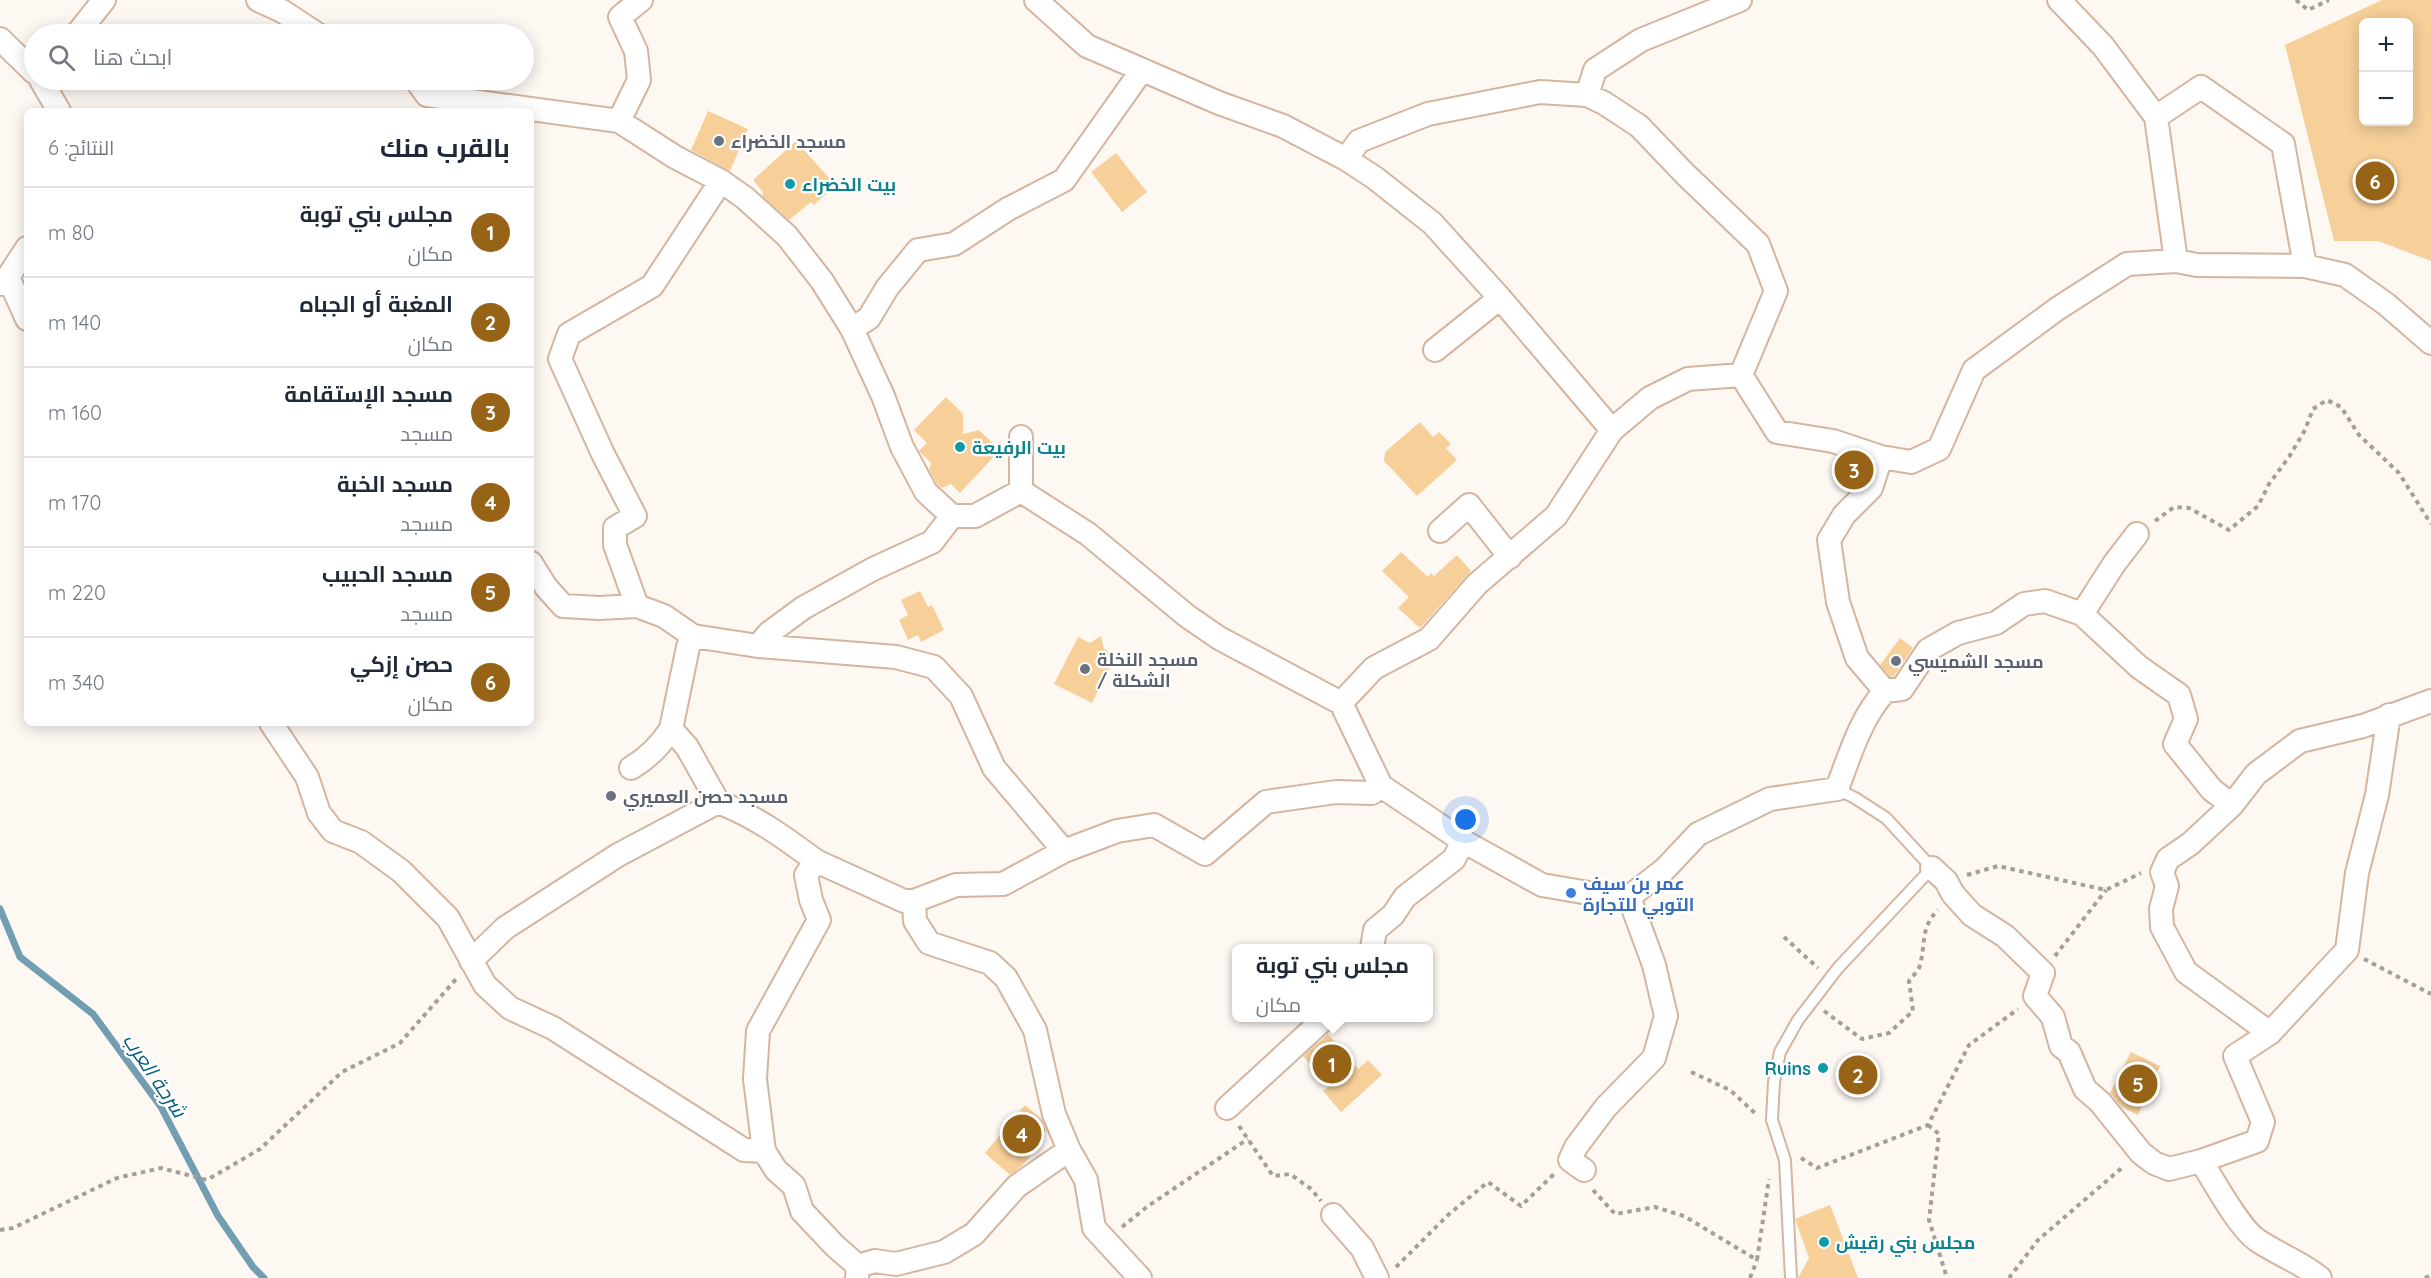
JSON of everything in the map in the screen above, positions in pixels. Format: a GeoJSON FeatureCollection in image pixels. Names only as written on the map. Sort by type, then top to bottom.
{"type":"FeatureCollection","features":[{"type":"Feature","properties":{"kind":"street"},"geometry":{"type":"LineString","coordinates":[[85,24],[104,0]]}},
{"type":"Feature","properties":{"kind":"street"},"geometry":{"type":"LineString","coordinates":[[258,0],[282,11],[302,24]]}},
{"type":"Feature","properties":{"kind":"street"},"geometry":{"type":"LineString","coordinates":[[619,121],[639,80],[636,51],[620,17],[641,0]]}},
{"type":"Feature","properties":{"kind":"street"},"geometry":{"type":"LineString","coordinates":[[1036,0],[1086,46],[1219,103],[1283,126],[1346,159],[1375,178],[1432,223],[1500,298],[1612,429]]}},
{"type":"Feature","properties":{"kind":"street"},"geometry":{"type":"LineString","coordinates":[[1587,95],[1595,70],[1641,40],[1740,0]]}},
{"type":"Feature","properties":{"kind":"street"},"geometry":{"type":"LineString","coordinates":[[2059,0],[2103,46],[2156,117],[2176,261]]}},
{"type":"Feature","properties":{"kind":"street"},"geometry":{"type":"LineString","coordinates":[[0,39],[24,62]]}},
{"type":"Feature","properties":{"kind":"street"},"geometry":{"type":"LineString","coordinates":[[852,329],[869,318],[887,288],[918,250],[954,244],[1008,209],[1064,180],[1142,70]]}},
{"type":"Feature","properties":{"kind":"street"},"geometry":{"type":"LineString","coordinates":[[2156,117],[2201,87],[2283,144],[2304,266]]}},
{"type":"Feature","properties":{"kind":"street"},"geometry":{"type":"LineString","coordinates":[[47,90],[57,108]]}},
{"type":"Feature","properties":{"kind":"street"},"geometry":{"type":"LineString","coordinates":[[423,90],[427,95],[523,108]]}},
{"type":"Feature","properties":{"kind":"street"},"geometry":{"type":"LineString","coordinates":[[1346,159],[1359,141],[1428,114],[1540,92],[1587,95],[1604,103],[1639,126],[1758,244],[1776,291],[1741,375]]}},
{"type":"Feature","properties":{"kind":"street"},"geometry":{"type":"LineString","coordinates":[[534,109],[619,121],[675,158],[721,181],[745,198],[787,236],[822,281],[852,329],[883,396],[902,447],[926,492],[952,516],[975,516],[1021,491]]}},
{"type":"Feature","properties":{"kind":"street"},"geometry":{"type":"LineString","coordinates":[[637,606],[615,545],[615,528],[635,516],[603,454],[560,359],[569,334],[652,286],[721,181]]}},
{"type":"Feature","properties":{"kind":"street"},"geometry":{"type":"LineString","coordinates":[[24,252],[4,281],[24,314]]}},
{"type":"Feature","properties":{"kind":"street"},"geometry":{"type":"LineString","coordinates":[[1741,375],[1777,432],[1833,441],[1881,458],[1911,462],[1939,449],[1974,370],[2057,309],[2127,264],[2176,261],[2197,265],[2304,266],[2344,274],[2386,304],[2431,343]]}},
{"type":"Feature","properties":{"kind":"street"},"geometry":{"type":"LineString","coordinates":[[1435,350],[1500,298]]}},
{"type":"Feature","properties":{"kind":"street"},"geometry":{"type":"LineString","coordinates":[[1341,703],[1374,668],[1429,639],[1477,584],[1556,516],[1612,429],[1650,398],[1688,380],[1741,375]]}},
{"type":"Feature","properties":{"kind":"street"},"geometry":{"type":"LineString","coordinates":[[1021,437],[1021,491]]}},
{"type":"Feature","properties":{"kind":"street"},"geometry":{"type":"LineString","coordinates":[[1881,458],[1871,488],[1844,515],[1829,540],[1838,602],[1857,658],[1885,691]]}},
{"type":"Feature","properties":{"kind":"street"},"geometry":{"type":"LineString","coordinates":[[1021,491],[1088,534],[1187,616],[1219,638],[1275,665],[1341,703],[1381,786],[1463,841],[1542,885],[1600,895],[1629,897],[1665,869],[1698,834],[1770,799],[1837,789],[1861,726],[1873,704],[1885,691],[1902,689],[1928,650],[1958,633],[1996,623],[2024,604],[2045,601],[2082,614],[2139,667],[2179,695],[2186,719],[2175,744],[2212,790],[2232,805]]}},
{"type":"Feature","properties":{"kind":"street"},"geometry":{"type":"LineString","coordinates":[[1440,531],[1469,505],[1510,557]]}},
{"type":"Feature","properties":{"kind":"street"},"geometry":{"type":"LineString","coordinates":[[758,646],[769,633],[802,608],[873,569],[932,542],[952,516]]}},
{"type":"Feature","properties":{"kind":"street"},"geometry":{"type":"LineString","coordinates":[[2082,614],[2114,564],[2137,534]]}},
{"type":"Feature","properties":{"kind":"street"},"geometry":{"type":"LineString","coordinates":[[534,568],[546,588],[563,606],[599,608],[637,606],[664,616],[693,636],[758,646],[896,657],[934,667],[961,696],[994,768],[1064,851]]}},
{"type":"Feature","properties":{"kind":"street"},"geometry":{"type":"LineString","coordinates":[[631,768],[645,760],[663,742],[671,729],[688,647],[693,636]]}},
{"type":"Feature","properties":{"kind":"street"},"geometry":{"type":"LineString","coordinates":[[2270,1033],[2187,972],[2162,927],[2161,909],[2167,886],[2162,872],[2168,860],[2190,844],[2232,805],[2256,774],[2300,741],[2363,726],[2431,701]]}},
{"type":"Feature","properties":{"kind":"street"},"geometry":{"type":"LineString","coordinates":[[1944,881],[1972,915],[2005,936],[2043,973],[2036,996],[2053,1017],[2061,1046],[2069,1052],[2085,1089],[2100,1102],[2140,1153],[2154,1163],[2169,1169],[2201,1161],[2257,1141],[2264,1122],[2235,1056],[2270,1033],[2347,950],[2357,873],[2377,795],[2389,715]]}},
{"type":"Feature","properties":{"kind":"street"},"geometry":{"type":"LineString","coordinates":[[273,726],[307,777],[319,813],[333,831],[361,842],[400,871],[448,918],[485,985],[510,1008],[553,1028],[744,1150],[764,1151]]}},
{"type":"Feature","properties":{"kind":"street"},"geometry":{"type":"LineString","coordinates":[[671,729],[687,747],[718,802],[736,809],[777,832],[816,861],[904,901],[914,901],[956,885],[1003,884],[1064,851],[1117,831],[1154,825],[1204,854],[1266,802],[1336,792],[1372,793],[1381,786]]}},
{"type":"Feature","properties":{"kind":"street"},"geometry":{"type":"LineString","coordinates":[[471,961],[505,928],[618,855],[718,802]]}},
{"type":"Feature","properties":{"kind":"street"},"geometry":{"type":"LineString","coordinates":[[1373,944],[1375,930],[1393,915],[1405,897],[1454,859],[1463,841]]}},
{"type":"Feature","properties":{"kind":"street"},"geometry":{"type":"LineString","coordinates":[[816,861],[806,875],[811,900],[819,920],[758,1031],[755,1079],[764,1151],[776,1170],[794,1186],[802,1211],[858,1272],[875,1261],[896,1264],[944,1252],[974,1234],[1017,1186],[1069,1150]]}},
{"type":"Feature","properties":{"kind":"street"},"geometry":{"type":"LineString","coordinates":[[1577,1165],[1576,1147],[1606,1107],[1654,1058],[1666,1016],[1654,965],[1629,897]]}},
{"type":"Feature","properties":{"kind":"street"},"geometry":{"type":"LineString","coordinates":[[914,901],[915,921],[929,943],[990,963],[1006,978],[1035,1030],[1054,1114],[1069,1150],[1086,1180],[1094,1228],[1140,1278]]}},
{"type":"Feature","properties":{"kind":"street"},"geometry":{"type":"LineString","coordinates":[[1227,1108],[1320,1022]]}},
{"type":"Feature","properties":{"kind":"street"},"geometry":{"type":"LineString","coordinates":[[2201,1161],[2237,1217],[2255,1239],[2310,1269],[2320,1278]]}},
{"type":"Feature","properties":{"kind":"street"},"geometry":{"type":"LineString","coordinates":[[1333,1215],[1385,1274]]}},
{"type":"Feature","properties":{"kind":"lane"},"geometry":{"type":"LineString","coordinates":[[1791,1278],[1785,1168],[1782,1148],[1772,1120],[1774,1082],[1780,1052],[1812,1001],[1878,924],[1944,881],[1886,818],[1837,789]]}},
{"type":"Feature","properties":{"kind":"path"},"geometry":{"type":"LineString","coordinates":[[2296,0],[2308,10],[2329,0]]}},
{"type":"Feature","properties":{"kind":"path"},"geometry":{"type":"LineString","coordinates":[[2137,534],[2174,507],[2189,508],[2229,530],[2258,506],[2269,484],[2305,430],[2313,409],[2327,400],[2342,407],[2359,435],[2399,473],[2431,524]]}},
{"type":"Feature","properties":{"kind":"path"},"geometry":{"type":"LineString","coordinates":[[2043,973],[2106,890],[2168,860]]}},
{"type":"Feature","properties":{"kind":"path"},"geometry":{"type":"LineString","coordinates":[[1812,1001],[1863,1039],[1889,1033],[1913,1011],[1909,981],[1920,967],[1922,940],[1944,881],[1998,866],[2106,890]]}},
{"type":"Feature","properties":{"kind":"path"},"geometry":{"type":"LineString","coordinates":[[1784,938],[1830,978]]}},
{"type":"Feature","properties":{"kind":"path"},"geometry":{"type":"LineString","coordinates":[[2347,950],[2431,994]]}},
{"type":"Feature","properties":{"kind":"path"},"geometry":{"type":"LineString","coordinates":[[0,1230],[13,1228],[117,1178],[161,1168],[207,1180],[260,1149],[342,1072],[400,1043],[471,961]]}},
{"type":"Feature","properties":{"kind":"path"},"geometry":{"type":"LineString","coordinates":[[1782,1148],[1817,1168],[1928,1125],[1969,1045],[2036,996]]}},
{"type":"Feature","properties":{"kind":"path"},"geometry":{"type":"LineString","coordinates":[[1691,1072],[1730,1090],[1760,1117],[1772,1120]]}},
{"type":"Feature","properties":{"kind":"path"},"geometry":{"type":"LineString","coordinates":[[1227,1108],[1273,1176],[1290,1174],[1311,1189],[1333,1215]]}},
{"type":"Feature","properties":{"kind":"path"},"geometry":{"type":"LineString","coordinates":[[1928,1125],[1939,1134],[1929,1220],[1947,1278]]}},
{"type":"Feature","properties":{"kind":"path"},"geometry":{"type":"LineString","coordinates":[[1106,1241],[1148,1206],[1248,1139]]}},
{"type":"Feature","properties":{"kind":"path"},"geometry":{"type":"LineString","coordinates":[[2009,1278],[2038,1240],[2096,1188],[2140,1153]]}},
{"type":"Feature","properties":{"kind":"path"},"geometry":{"type":"LineString","coordinates":[[1385,1274],[1448,1215],[1488,1182],[1521,1206],[1577,1165],[1594,1192],[1615,1214],[1655,1207],[1684,1216],[1757,1260]]}},
{"type":"Feature","properties":{"kind":"path"},"geometry":{"type":"LineString","coordinates":[[1750,1278],[1757,1260],[1767,1184],[1772,1172],[1785,1168]]}},
{"type":"Feature","properties":{"kind":"path"},"geometry":{"type":"LineString","coordinates":[[2425,1278],[2431,1275]]}},
{"type":"Feature","properties":{"kind":"building"},"geometry":{"type":"Polygon","coordinates":[[[2382,0],[2431,0],[2431,261],[2378,241],[2334,241],[2285,45],[2382,0]]]}},
{"type":"Feature","properties":{"kind":"building","name":"مسجد الخضراء"},"geometry":{"type":"Polygon","coordinates":[[[708,111],[748,129],[730,171],[691,150],[708,111]]]}},
{"type":"Feature","properties":{"kind":"building","name":"بيت الخضراء"},"geometry":{"type":"Polygon","coordinates":[[[796,141],[830,179],[821,187],[826,194],[814,205],[811,202],[789,220],[762,196],[763,192],[753,180],[796,141]]]}},
{"type":"Feature","properties":{"kind":"building"},"geometry":{"type":"Polygon","coordinates":[[[1116,153],[1147,192],[1122,212],[1091,172],[1116,153]]]}},
{"type":"Feature","properties":{"kind":"building","name":"بيت الرفيعة"},"geometry":{"type":"Polygon","coordinates":[[[946,397],[963,414],[963,434],[979,430],[1000,450],[960,493],[951,484],[942,488],[937,484],[929,470],[931,463],[919,451],[927,443],[914,430],[946,397]]]}},
{"type":"Feature","properties":{"kind":"building"},"geometry":{"type":"Polygon","coordinates":[[[1420,422],[1433,437],[1439,432],[1451,444],[1446,448],[1457,460],[1417,496],[1384,461],[1385,452],[1420,422]]]}},
{"type":"Feature","properties":{"kind":"building"},"geometry":{"type":"Polygon","coordinates":[[[1847,460],[1864,466],[1857,483],[1841,475],[1847,460]]]}},
{"type":"Feature","properties":{"kind":"building"},"geometry":{"type":"Polygon","coordinates":[[[1401,552],[1428,577],[1431,573],[1434,576],[1457,555],[1471,571],[1420,628],[1398,608],[1409,597],[1382,571],[1401,552]]]}},
{"type":"Feature","properties":{"kind":"building"},"geometry":{"type":"Polygon","coordinates":[[[920,591],[928,607],[932,605],[944,630],[921,642],[918,635],[908,640],[899,620],[908,615],[901,600],[920,591]]]}},
{"type":"Feature","properties":{"kind":"building","name":"مسجد النخلة / الشكلة"},"geometry":{"type":"Polygon","coordinates":[[[1101,636],[1104,649],[1116,655],[1092,703],[1054,684],[1078,637],[1090,643],[1101,636]]]}},
{"type":"Feature","properties":{"kind":"building","name":"مسجد الشميسي"},"geometry":{"type":"Polygon","coordinates":[[[1900,638],[1913,648],[1891,677],[1880,665],[1900,638]]]}},
{"type":"Feature","properties":{"kind":"building"},"geometry":{"type":"Polygon","coordinates":[[[1328,1034],[1358,1069],[1368,1060],[1382,1075],[1341,1112],[1323,1091],[1329,1086],[1303,1056],[1328,1034]]]}},
{"type":"Feature","properties":{"kind":"building"},"geometry":{"type":"Polygon","coordinates":[[[2131,1052],[2160,1066],[2138,1115],[2122,1107],[2110,1093],[2131,1052]]]}},
{"type":"Feature","properties":{"kind":"building"},"geometry":{"type":"Polygon","coordinates":[[[1025,1105],[1042,1120],[1046,1131],[1037,1142],[1040,1145],[1022,1166],[1010,1175],[985,1153],[1025,1105]]]}},
{"type":"Feature","properties":{"kind":"building","name":"مجلس بني رقيش"},"geometry":{"type":"Polygon","coordinates":[[[1830,1205],[1858,1278],[1798,1278],[1809,1258],[1795,1219],[1830,1205]]]}},
{"type":"Feature","properties":{"kind":"waterway","name":"شرجة العرب"},"geometry":{"type":"LineString","coordinates":[[0,909],[20,957],[93,1014],[161,1107],[218,1216],[253,1267],[264,1278]]}},
{"type":"Feature","properties":{"kind":"place","name":"مسجد الخضراء"},"geometry":{"type":"Point","coordinates":[719,141]}},
{"type":"Feature","properties":{"kind":"place","name":"حصن إزكي"},"geometry":{"type":"Point","coordinates":[2375,181]}},
{"type":"Feature","properties":{"kind":"place","name":"بيت الخضراء"},"geometry":{"type":"Point","coordinates":[790,184]}},
{"type":"Feature","properties":{"kind":"place","name":"بيت الرفيعة"},"geometry":{"type":"Point","coordinates":[960,447]}},
{"type":"Feature","properties":{"kind":"place","name":"مسجد الإستقامة"},"geometry":{"type":"Point","coordinates":[1854,470]}},
{"type":"Feature","properties":{"kind":"place","name":"مسجد الشميسي"},"geometry":{"type":"Point","coordinates":[1896,661]}},
{"type":"Feature","properties":{"kind":"place","name":"مسجد النخلة / الشكلة"},"geometry":{"type":"Point","coordinates":[1085,669]}},
{"type":"Feature","properties":{"kind":"place","name":"مسجد حصن العميري"},"geometry":{"type":"Point","coordinates":[611,796]}},
{"type":"Feature","properties":{"kind":"place","name":"عمر بن سيف التوبي للتجارة"},"geometry":{"type":"Point","coordinates":[1571,893]}},
{"type":"Feature","properties":{"kind":"place","name":"مجلس بني توبة"},"geometry":{"type":"Point","coordinates":[1332,1064]}},
{"type":"Feature","properties":{"kind":"place","name":"Ruins"},"geometry":{"type":"Point","coordinates":[1823,1068]}},
{"type":"Feature","properties":{"kind":"place","name":"المغبة أو الجباه"},"geometry":{"type":"Point","coordinates":[1858,1075]}},
{"type":"Feature","properties":{"kind":"place","name":"مسجد الحبيب"},"geometry":{"type":"Point","coordinates":[2138,1084]}},
{"type":"Feature","properties":{"kind":"place","name":"مسجد الخبة"},"geometry":{"type":"Point","coordinates":[1022,1134]}},
{"type":"Feature","properties":{"kind":"place","name":"مجلس بني رقيش"},"geometry":{"type":"Point","coordinates":[1824,1242]}}]}
